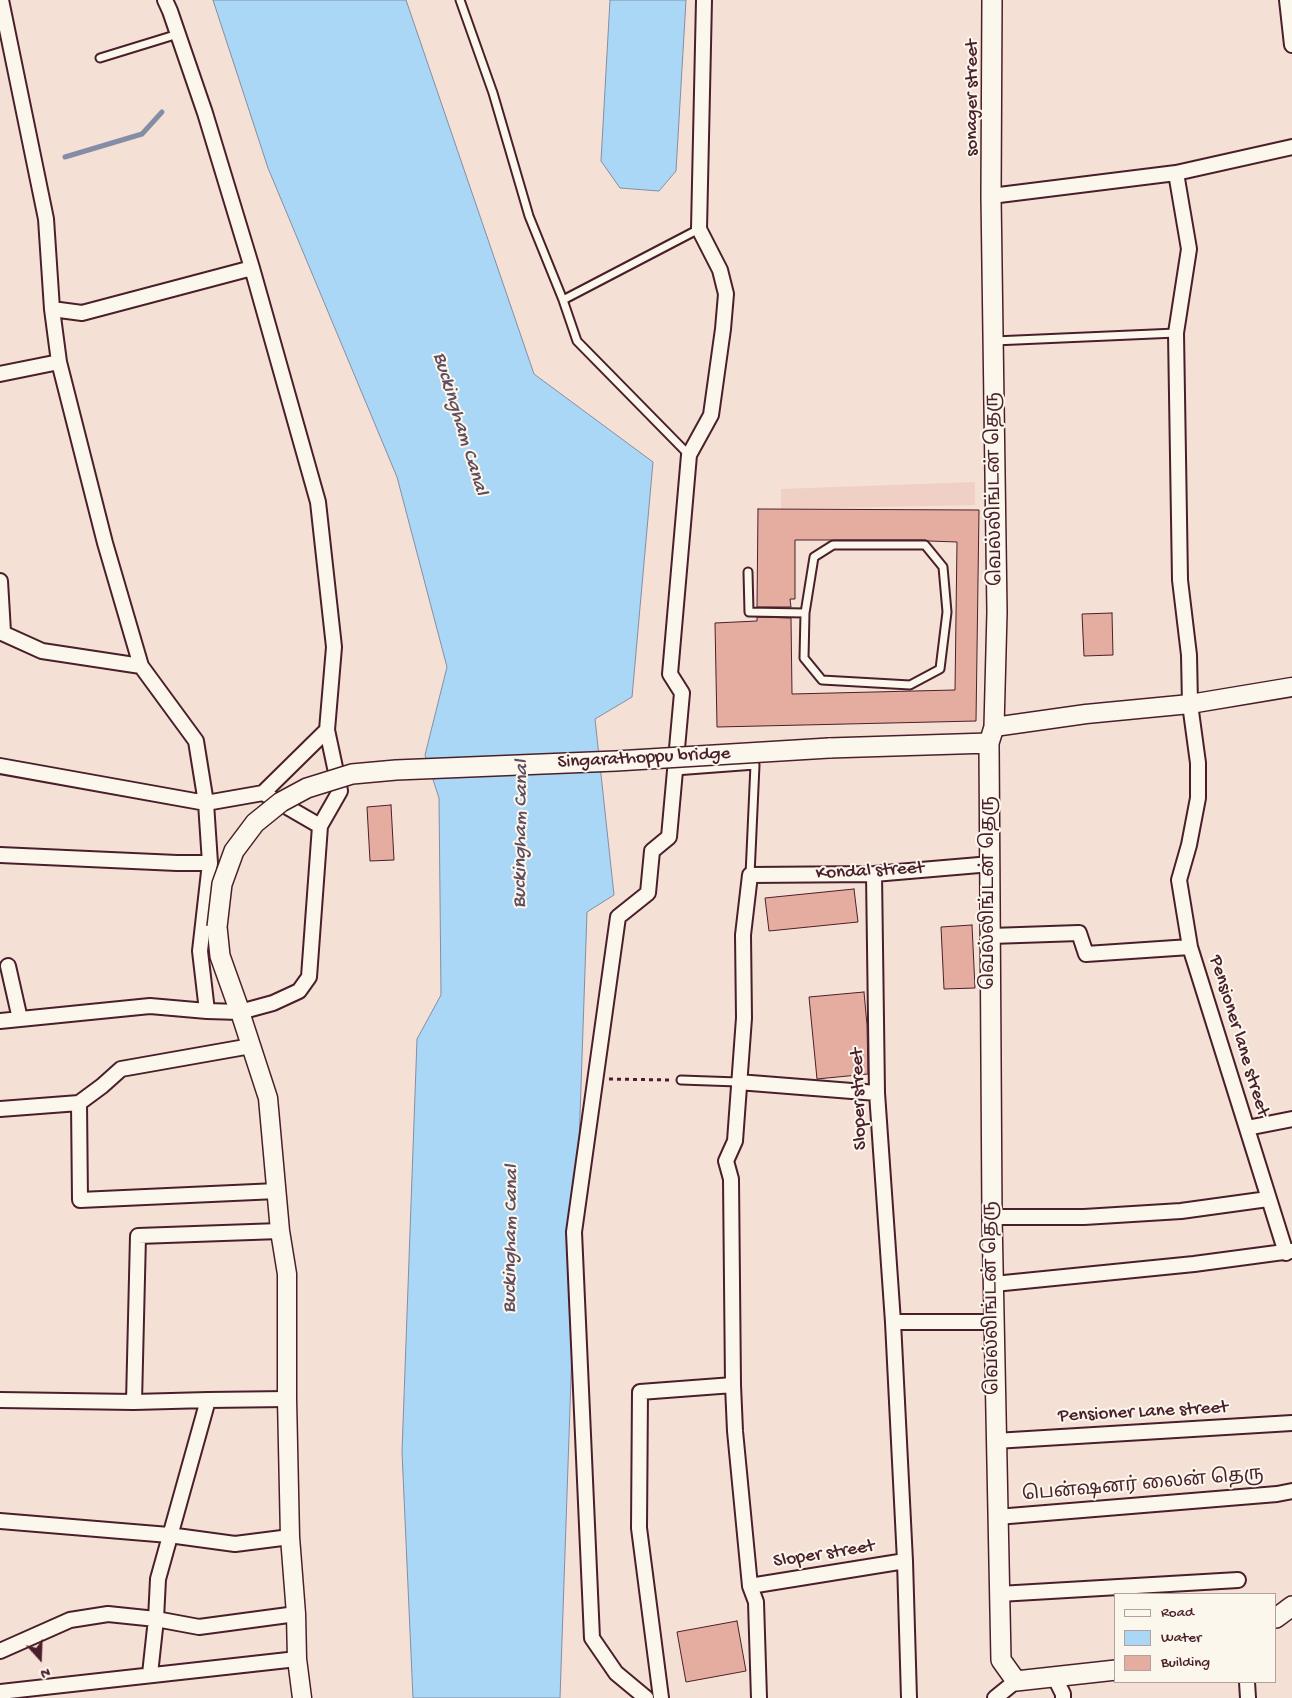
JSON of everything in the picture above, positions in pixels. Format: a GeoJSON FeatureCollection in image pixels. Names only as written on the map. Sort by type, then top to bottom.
{"type":"FeatureCollection","features":[{"type":"Feature","properties":{"kind":"main road","name":"வெல்லிங்டன் தெரு"},"geometry":{"type":"LineString","coordinates":[[992,0],[991,196],[997,612],[991,735],[992,1217],[995,1441],[1001,1660],[1016,1681]]}},
{"type":"Feature","properties":{"kind":"main road","name":"Singarathoppu bridge"},"geometry":{"type":"LineString","coordinates":[[240,1012],[220,956],[217,926],[222,884],[234,851],[255,823],[281,802],[307,788],[352,774],[396,770],[616,761],[829,748],[991,735]]}},
{"type":"Feature","properties":{"kind":"main road"},"geometry":{"type":"LineString","coordinates":[[1277,1617],[1292,1606]]}},
{"type":"Feature","properties":{"kind":"main road"},"geometry":{"type":"LineString","coordinates":[[1016,1681],[1114,1670]]}},
{"type":"Feature","properties":{"kind":"street"},"geometry":{"type":"LineString","coordinates":[[1,0],[46,219],[52,309],[59,362],[104,543],[141,666],[196,741],[206,803],[210,863],[200,951],[207,1011]]}},
{"type":"Feature","properties":{"kind":"street"},"geometry":{"type":"LineString","coordinates":[[0,1021],[150,1006],[240,1012],[273,1003],[299,991],[309,977],[320,826],[340,791],[327,730],[334,647],[318,502],[252,268],[204,112],[170,11],[164,0]]}},
{"type":"Feature","properties":{"kind":"street"},"geometry":{"type":"LineString","coordinates":[[646,1698],[616,1673],[592,1638],[574,1232],[618,917],[648,893],[652,851],[669,837],[682,693],[670,674],[689,455],[711,415],[723,329],[726,294],[720,270],[699,230],[704,0]]}},
{"type":"Feature","properties":{"kind":"street"},"geometry":{"type":"LineString","coordinates":[[1287,0],[1292,45]]}},
{"type":"Feature","properties":{"kind":"street"},"geometry":{"type":"LineString","coordinates":[[991,196],[1176,172],[1292,147]]}},
{"type":"Feature","properties":{"kind":"street"},"geometry":{"type":"LineString","coordinates":[[1176,172],[1189,249],[1176,333],[1180,580],[1189,655],[1190,704],[1198,763],[1198,798],[1189,845],[1179,880],[1190,947]]}},
{"type":"Feature","properties":{"kind":"street"},"geometry":{"type":"LineString","coordinates":[[52,309],[82,313],[252,268]]}},
{"type":"Feature","properties":{"kind":"street"},"geometry":{"type":"LineString","coordinates":[[0,374],[59,362]]}},
{"type":"Feature","properties":{"kind":"street"},"geometry":{"type":"LineString","coordinates":[[0,581],[1,632],[42,651],[141,666]]}},
{"type":"Feature","properties":{"kind":"street"},"geometry":{"type":"LineString","coordinates":[[991,735],[1086,714],[1190,704],[1292,687]]}},
{"type":"Feature","properties":{"kind":"street"},"geometry":{"type":"LineString","coordinates":[[0,766],[206,803],[263,793],[327,730]]}},
{"type":"Feature","properties":{"kind":"street"},"geometry":{"type":"LineString","coordinates":[[263,793],[320,826]]}},
{"type":"Feature","properties":{"kind":"street"},"geometry":{"type":"LineString","coordinates":[[0,855],[210,863]]}},
{"type":"Feature","properties":{"kind":"street","name":"Kondal street"},"geometry":{"type":"LineString","coordinates":[[750,875],[874,874],[991,864]]}},
{"type":"Feature","properties":{"kind":"street","name":"Sloper street"},"geometry":{"type":"LineString","coordinates":[[874,874],[877,1092],[893,1322],[905,1561],[909,1698]]}},
{"type":"Feature","properties":{"kind":"street"},"geometry":{"type":"LineString","coordinates":[[750,875],[743,934],[744,1018],[735,1141],[726,1161],[731,1179],[732,1385],[750,1586],[756,1602],[759,1698]]}},
{"type":"Feature","properties":{"kind":"street","name":"Pensioner lane street"},"geometry":{"type":"LineString","coordinates":[[991,936],[1079,933],[1086,954],[1190,947],[1268,1199],[1289,1252],[1194,1264],[994,1284]]}},
{"type":"Feature","properties":{"kind":"street"},"geometry":{"type":"LineString","coordinates":[[8,966],[20,1019]]}},
{"type":"Feature","properties":{"kind":"street"},"geometry":{"type":"LineString","coordinates":[[240,1012],[268,1098],[280,1231],[287,1274],[290,1538],[296,1614],[297,1659],[302,1698]]}},
{"type":"Feature","properties":{"kind":"street"},"geometry":{"type":"LineString","coordinates":[[0,1108],[79,1103],[121,1069],[251,1046]]}},
{"type":"Feature","properties":{"kind":"street"},"geometry":{"type":"LineString","coordinates":[[738,1082],[877,1092]]}},
{"type":"Feature","properties":{"kind":"street"},"geometry":{"type":"LineString","coordinates":[[79,1103],[80,1200],[277,1192]]}},
{"type":"Feature","properties":{"kind":"street"},"geometry":{"type":"LineString","coordinates":[[1247,1128],[1292,1119]]}},
{"type":"Feature","properties":{"kind":"street"},"geometry":{"type":"LineString","coordinates":[[992,1217],[1084,1217],[1180,1211],[1268,1199]]}},
{"type":"Feature","properties":{"kind":"street"},"geometry":{"type":"LineString","coordinates":[[134,1402],[138,1236],[280,1231]]}},
{"type":"Feature","properties":{"kind":"street"},"geometry":{"type":"LineString","coordinates":[[893,1322],[994,1322]]}},
{"type":"Feature","properties":{"kind":"street"},"geometry":{"type":"LineString","coordinates":[[661,1698],[639,1528],[640,1392],[732,1385]]}},
{"type":"Feature","properties":{"kind":"street"},"geometry":{"type":"LineString","coordinates":[[0,1400],[134,1402],[287,1399]]}},
{"type":"Feature","properties":{"kind":"street"},"geometry":{"type":"LineString","coordinates":[[150,1674],[158,1578],[208,1400]]}},
{"type":"Feature","properties":{"kind":"street","name":"Pensioner Lane street"},"geometry":{"type":"LineString","coordinates":[[995,1441],[1292,1423]]}},
{"type":"Feature","properties":{"kind":"street","name":"பென்ஷனர் லைன் தெரு"},"geometry":{"type":"LineString","coordinates":[[997,1517],[1267,1495],[1292,1491]]}},
{"type":"Feature","properties":{"kind":"street"},"geometry":{"type":"LineString","coordinates":[[0,1521],[169,1535],[235,1544],[290,1538]]}},
{"type":"Feature","properties":{"kind":"street","name":"Sloper street"},"geometry":{"type":"LineString","coordinates":[[750,1586],[905,1561]]}},
{"type":"Feature","properties":{"kind":"street"},"geometry":{"type":"LineString","coordinates":[[999,1594],[1238,1580]]}},
{"type":"Feature","properties":{"kind":"street"},"geometry":{"type":"LineString","coordinates":[[0,1651],[70,1620],[108,1614],[156,1618],[200,1627],[296,1614]]}},
{"type":"Feature","properties":{"kind":"street"},"geometry":{"type":"LineString","coordinates":[[0,1692],[297,1659]]}},
{"type":"Feature","properties":{"kind":"street"},"geometry":{"type":"LineString","coordinates":[[1054,1676],[1063,1694],[1063,1698]]}},
{"type":"Feature","properties":{"kind":"street"},"geometry":{"type":"LineString","coordinates":[[995,1698],[1016,1681]]}},
{"type":"Feature","properties":{"kind":"street"},"geometry":{"type":"LineString","coordinates":[[1247,1683],[1248,1698]]}},
{"type":"Feature","properties":{"kind":"lane"},"geometry":{"type":"LineString","coordinates":[[460,0],[493,93],[529,216],[563,300],[577,341],[689,455]]}},
{"type":"Feature","properties":{"kind":"lane"},"geometry":{"type":"LineString","coordinates":[[100,58],[178,34]]}},
{"type":"Feature","properties":{"kind":"lane"},"geometry":{"type":"LineString","coordinates":[[563,300],[699,230]]}},
{"type":"Feature","properties":{"kind":"lane"},"geometry":{"type":"LineString","coordinates":[[993,341],[1176,333]]}},
{"type":"Feature","properties":{"kind":"lane"},"geometry":{"type":"LineString","coordinates":[[832,545],[925,545],[943,566],[946,612],[940,668],[910,685],[822,680],[804,658],[805,614],[814,557],[832,545]]}},
{"type":"Feature","properties":{"kind":"lane"},"geometry":{"type":"LineString","coordinates":[[748,572],[749,612],[805,614]]}},
{"type":"Feature","properties":{"kind":"lane"},"geometry":{"type":"LineString","coordinates":[[675,771],[755,765],[750,875]]}},
{"type":"Feature","properties":{"kind":"lane"},"geometry":{"type":"LineString","coordinates":[[681,1080],[738,1082]]}},
{"type":"Feature","properties":{"kind":"path"},"geometry":{"type":"LineString","coordinates":[[595,1079],[681,1080]]}},
{"type":"Feature","properties":{"kind":"shaded area"},"geometry":{"type":"Polygon","coordinates":[[[975,482],[975,505],[781,509],[781,489],[975,482]]]}},
{"type":"Feature","properties":{"kind":"water","name":"Buckingham Canal"},"geometry":{"type":"Polygon","coordinates":[[[213,0],[406,0],[534,374],[653,462],[632,697],[595,719],[614,895],[587,912],[560,1698],[413,1698],[402,1452],[417,1039],[441,995],[439,798],[425,755],[447,667],[397,477],[268,168],[213,0]]]}},
{"type":"Feature","properties":{"kind":"water"},"geometry":{"type":"Polygon","coordinates":[[[610,0],[686,0],[676,171],[659,191],[620,188],[601,161],[610,0]]]}},
{"type":"Feature","properties":{"kind":"building"},"geometry":{"type":"Polygon","coordinates":[[[758,509],[979,510],[976,721],[717,727],[715,623],[757,621],[757,617],[791,618],[792,694],[955,690],[957,542],[925,540],[795,540],[795,599],[790,599],[791,607],[757,607],[758,509]]]}},
{"type":"Feature","properties":{"kind":"building"},"geometry":{"type":"Polygon","coordinates":[[[1112,613],[1113,655],[1084,656],[1082,614],[1112,613]]]}},
{"type":"Feature","properties":{"kind":"building"},"geometry":{"type":"Polygon","coordinates":[[[391,805],[394,860],[370,861],[367,807],[391,805]]]}},
{"type":"Feature","properties":{"kind":"building"},"geometry":{"type":"Polygon","coordinates":[[[854,889],[858,922],[769,931],[765,898],[854,889]]]}},
{"type":"Feature","properties":{"kind":"building"},"geometry":{"type":"Polygon","coordinates":[[[972,925],[975,988],[944,989],[941,927],[972,925]]]}},
{"type":"Feature","properties":{"kind":"building"},"geometry":{"type":"Polygon","coordinates":[[[864,992],[868,1074],[817,1079],[809,997],[864,992]]]}},
{"type":"Feature","properties":{"kind":"building"},"geometry":{"type":"Polygon","coordinates":[[[737,1621],[746,1671],[686,1682],[677,1632],[737,1621]]]}},
{"type":"Feature","properties":{"kind":"waterway"},"geometry":{"type":"LineString","coordinates":[[65,157],[142,134],[162,112]]}}]}
